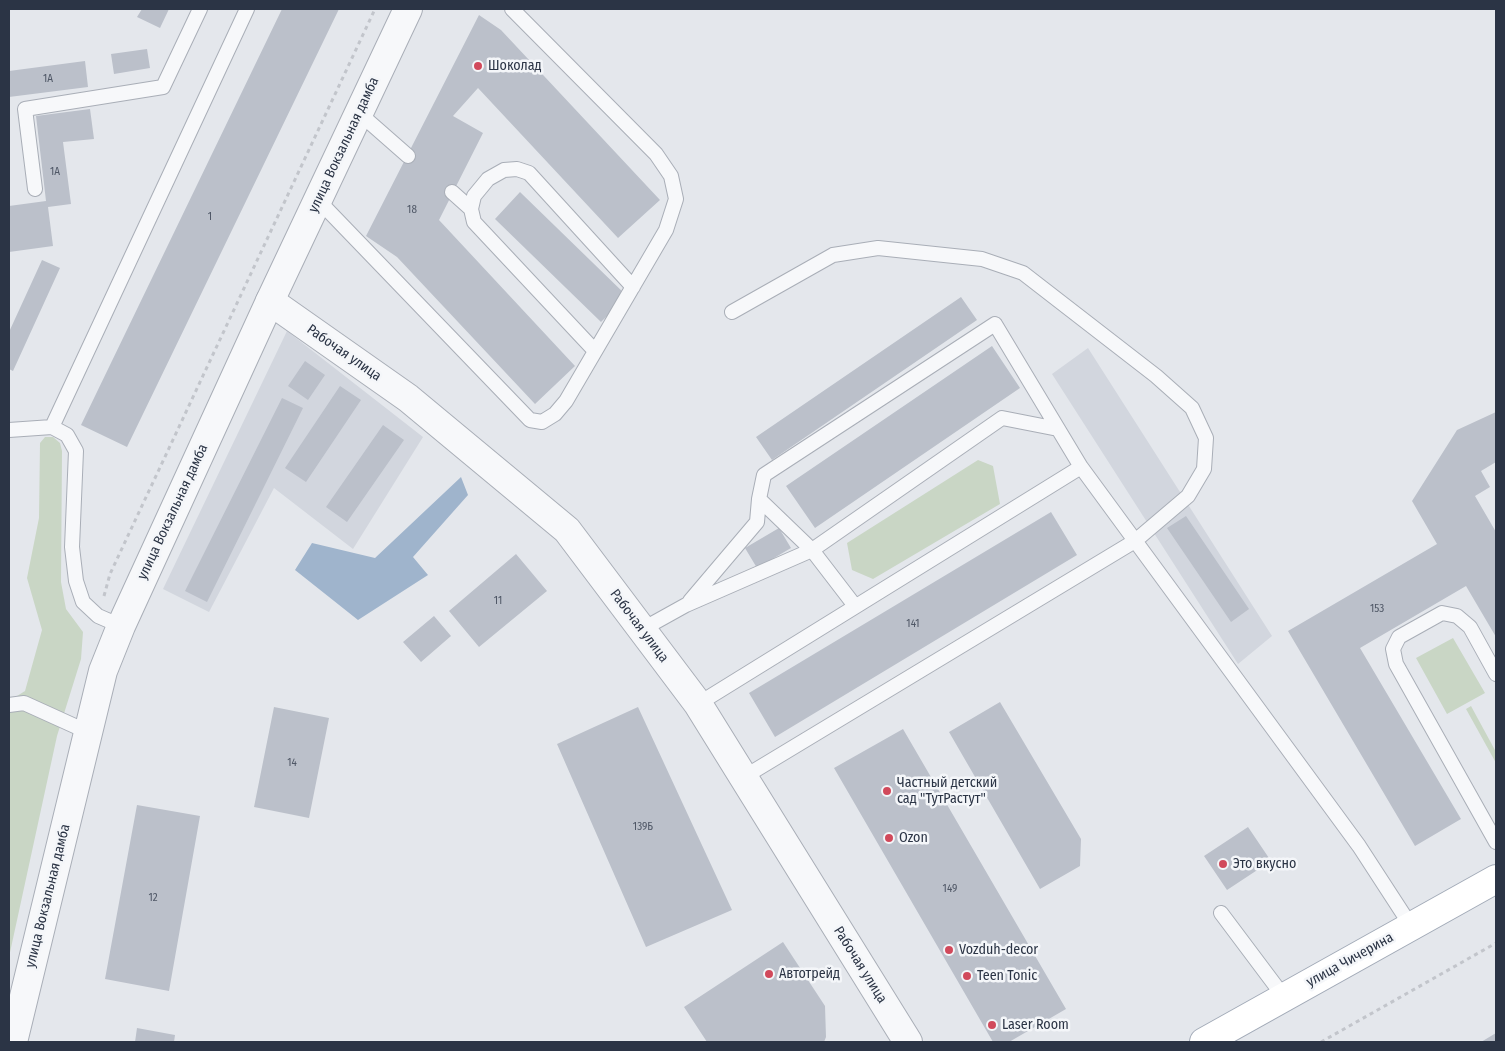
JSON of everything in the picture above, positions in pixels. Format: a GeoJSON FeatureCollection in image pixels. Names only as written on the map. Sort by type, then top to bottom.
{"type":"FeatureCollection","features":[{"type":"Feature","properties":{"kind":"main road","name":"улица Чичерина"},"geometry":{"type":"LineString","coordinates":[[1204,1042],[1496,879]]}},
{"type":"Feature","properties":{"kind":"street","name":"улица Вокзальная дамба"},"geometry":{"type":"LineString","coordinates":[[13,1042],[103,671],[121,626],[270,301],[408,9]]}},
{"type":"Feature","properties":{"kind":"street","name":"Рабочая улица"},"geometry":{"type":"LineString","coordinates":[[270,301],[415,403],[567,530],[698,704],[908,1042]]}},
{"type":"Feature","properties":{"kind":"lane"},"geometry":{"type":"LineString","coordinates":[[35,189],[25,109],[164,87],[200,9]]}},
{"type":"Feature","properties":{"kind":"lane"},"geometry":{"type":"LineString","coordinates":[[52,427],[247,9]]}},
{"type":"Feature","properties":{"kind":"lane"},"geometry":{"type":"LineString","coordinates":[[318,200],[530,420],[542,422],[554,414],[566,402],[666,230],[676,199],[671,176],[656,154],[512,9]]}},
{"type":"Feature","properties":{"kind":"lane"},"geometry":{"type":"LineString","coordinates":[[359,112],[408,156]]}},
{"type":"Feature","properties":{"kind":"lane"},"geometry":{"type":"LineString","coordinates":[[470,209],[474,196],[488,180],[504,170],[517,170],[529,173],[633,287]]}},
{"type":"Feature","properties":{"kind":"lane"},"geometry":{"type":"LineString","coordinates":[[452,192],[470,209],[474,222],[595,351]]}},
{"type":"Feature","properties":{"kind":"lane"},"geometry":{"type":"LineString","coordinates":[[732,312],[833,255],[878,248],[982,259],[1024,273],[1156,376],[1192,408],[1206,436],[1204,469],[1188,496],[1135,541],[744,776]]}},
{"type":"Feature","properties":{"kind":"lane"},"geometry":{"type":"LineString","coordinates":[[686,605],[757,522],[758,499],[764,475],[995,324],[1081,467],[1359,846],[1411,926]]}},
{"type":"Feature","properties":{"kind":"lane"},"geometry":{"type":"LineString","coordinates":[[641,630],[686,605],[812,550],[1002,418],[1058,428]]}},
{"type":"Feature","properties":{"kind":"lane"},"geometry":{"type":"LineString","coordinates":[[9,430],[52,427],[67,435],[76,451],[72,547],[76,581],[83,602],[98,616],[121,626]]}},
{"type":"Feature","properties":{"kind":"lane"},"geometry":{"type":"LineString","coordinates":[[698,704],[1081,467]]}},
{"type":"Feature","properties":{"kind":"lane"},"geometry":{"type":"LineString","coordinates":[[758,499],[812,550],[855,606]]}},
{"type":"Feature","properties":{"kind":"lane"},"geometry":{"type":"LineString","coordinates":[[1496,674],[1470,626],[1457,616],[1442,612],[1399,637],[1393,649],[1396,664],[1496,842]]}},
{"type":"Feature","properties":{"kind":"lane"},"geometry":{"type":"LineString","coordinates":[[9,705],[24,703],[88,732]]}},
{"type":"Feature","properties":{"kind":"lane"},"geometry":{"type":"LineString","coordinates":[[1221,913],[1284,997]]}},
{"type":"Feature","properties":{"kind":"path"},"geometry":{"type":"LineString","coordinates":[[1321,1042],[1496,943]]}},
{"type":"Feature","properties":{"kind":"shaded area"},"geometry":{"type":"Polygon","coordinates":[[[287,331],[423,437],[353,549],[274,488],[209,612],[163,589],[287,331]]]}},
{"type":"Feature","properties":{"kind":"shaded area"},"geometry":{"type":"Polygon","coordinates":[[[1088,348],[1272,636],[1238,664],[1052,374],[1088,348]]]}},
{"type":"Feature","properties":{"kind":"green space"},"geometry":{"type":"Polygon","coordinates":[[[45,437],[53,437],[60,443],[62,451],[61,582],[66,609],[83,632],[81,659],[57,736],[9,957],[9,701],[25,691],[42,630],[27,578],[39,518],[40,443],[45,437]]]}},
{"type":"Feature","properties":{"kind":"green space"},"geometry":{"type":"Polygon","coordinates":[[[978,460],[993,466],[1000,504],[873,579],[852,570],[847,543],[978,460]]]}},
{"type":"Feature","properties":{"kind":"green space"},"geometry":{"type":"Polygon","coordinates":[[[1453,638],[1485,693],[1447,714],[1416,658],[1453,638]]]}},
{"type":"Feature","properties":{"kind":"green space"},"geometry":{"type":"Polygon","coordinates":[[[1471,706],[1496,752],[1496,763],[1466,709],[1471,706]]]}},
{"type":"Feature","properties":{"kind":"water"},"geometry":{"type":"Polygon","coordinates":[[[461,477],[468,495],[413,557],[428,575],[358,620],[295,570],[312,543],[375,558],[461,477]]]}},
{"type":"Feature","properties":{"kind":"building"},"geometry":{"type":"Polygon","coordinates":[[[142,9],[169,9],[160,28],[137,17],[142,9]]]}},
{"type":"Feature","properties":{"kind":"building"},"geometry":{"type":"Polygon","coordinates":[[[282,9],[339,9],[127,447],[81,425],[282,9]]]}},
{"type":"Feature","properties":{"kind":"building"},"geometry":{"type":"Polygon","coordinates":[[[479,15],[501,30],[660,200],[618,238],[478,88],[453,116],[483,133],[439,220],[575,366],[535,404],[397,257],[366,236],[479,15]]]}},
{"type":"Feature","properties":{"kind":"building"},"geometry":{"type":"Polygon","coordinates":[[[147,49],[150,68],[114,74],[111,54],[147,49]]]}},
{"type":"Feature","properties":{"kind":"building"},"geometry":{"type":"Polygon","coordinates":[[[85,61],[88,87],[9,97],[9,71],[85,61]]]}},
{"type":"Feature","properties":{"kind":"building"},"geometry":{"type":"Polygon","coordinates":[[[90,109],[94,139],[63,142],[71,204],[48,207],[53,246],[9,252],[9,206],[46,201],[36,116],[90,109]]]}},
{"type":"Feature","properties":{"kind":"building"},"geometry":{"type":"Polygon","coordinates":[[[520,192],[627,296],[601,322],[495,219],[520,192]]]}},
{"type":"Feature","properties":{"kind":"building"},"geometry":{"type":"Polygon","coordinates":[[[42,260],[60,268],[13,371],[9,369],[9,332],[42,260]]]}},
{"type":"Feature","properties":{"kind":"building"},"geometry":{"type":"Polygon","coordinates":[[[961,297],[977,320],[772,460],[756,437],[961,297]]]}},
{"type":"Feature","properties":{"kind":"building"},"geometry":{"type":"Polygon","coordinates":[[[992,346],[1020,388],[815,528],[786,486],[992,346]]]}},
{"type":"Feature","properties":{"kind":"building"},"geometry":{"type":"Polygon","coordinates":[[[305,361],[325,375],[308,400],[288,386],[305,361]]]}},
{"type":"Feature","properties":{"kind":"building"},"geometry":{"type":"Polygon","coordinates":[[[340,386],[361,400],[306,482],[285,468],[340,386]]]}},
{"type":"Feature","properties":{"kind":"building"},"geometry":{"type":"Polygon","coordinates":[[[282,398],[303,408],[207,602],[185,591],[282,398]]]}},
{"type":"Feature","properties":{"kind":"building"},"geometry":{"type":"Polygon","coordinates":[[[1496,412],[1496,462],[1481,471],[1490,487],[1475,496],[1496,532],[1496,637],[1466,586],[1360,648],[1461,819],[1415,846],[1288,631],[1437,544],[1412,501],[1457,430],[1496,412]]]}},
{"type":"Feature","properties":{"kind":"building"},"geometry":{"type":"Polygon","coordinates":[[[383,425],[404,440],[347,522],[326,507],[383,425]]]}},
{"type":"Feature","properties":{"kind":"building"},"geometry":{"type":"Polygon","coordinates":[[[1051,512],[1077,555],[775,737],[749,693],[1051,512]]]}},
{"type":"Feature","properties":{"kind":"building"},"geometry":{"type":"Polygon","coordinates":[[[1186,516],[1249,609],[1231,622],[1167,528],[1186,516]]]}},
{"type":"Feature","properties":{"kind":"building"},"geometry":{"type":"Polygon","coordinates":[[[779,528],[791,548],[757,568],[745,548],[779,528]]]}},
{"type":"Feature","properties":{"kind":"building"},"geometry":{"type":"Polygon","coordinates":[[[516,554],[547,591],[479,647],[449,611],[516,554]]]}},
{"type":"Feature","properties":{"kind":"building"},"geometry":{"type":"Polygon","coordinates":[[[434,616],[451,636],[421,662],[403,642],[434,616]]]}},
{"type":"Feature","properties":{"kind":"building"},"geometry":{"type":"Polygon","coordinates":[[[1000,702],[1081,839],[1080,866],[1040,889],[949,732],[1000,702]]]}},
{"type":"Feature","properties":{"kind":"building"},"geometry":{"type":"Polygon","coordinates":[[[274,707],[329,718],[309,818],[254,807],[274,707]]]}},
{"type":"Feature","properties":{"kind":"building"},"geometry":{"type":"Polygon","coordinates":[[[638,707],[732,910],[646,947],[557,744],[638,707]]]}},
{"type":"Feature","properties":{"kind":"building"},"geometry":{"type":"Polygon","coordinates":[[[903,729],[1066,1009],[1009,1042],[993,1042],[834,768],[903,729]]]}},
{"type":"Feature","properties":{"kind":"building"},"geometry":{"type":"Polygon","coordinates":[[[137,805],[200,816],[169,991],[105,979],[137,805]]]}},
{"type":"Feature","properties":{"kind":"building"},"geometry":{"type":"Polygon","coordinates":[[[1248,827],[1271,861],[1227,890],[1204,856],[1248,827]]]}},
{"type":"Feature","properties":{"kind":"building","name":"Автотрейд"},"geometry":{"type":"Polygon","coordinates":[[[783,942],[825,1006],[826,1037],[824,1042],[707,1042],[684,1007],[783,942]]]}},
{"type":"Feature","properties":{"kind":"building"},"geometry":{"type":"Polygon","coordinates":[[[137,1028],[175,1035],[174,1042],[135,1042],[137,1028]]]}},
{"type":"Feature","properties":{"kind":"building"},"geometry":{"type":"Polygon","coordinates":[[[1496,1033],[1496,1042],[1481,1042],[1496,1033]]]}},
{"type":"Feature","properties":{"kind":"place","name":"Шоколад"},"geometry":{"type":"Point","coordinates":[478,66]}},
{"type":"Feature","properties":{"kind":"place","name":"Частный детский сад \"ТутРастут\""},"geometry":{"type":"Point","coordinates":[887,791]}},
{"type":"Feature","properties":{"kind":"place","name":"Ozon"},"geometry":{"type":"Point","coordinates":[889,838]}},
{"type":"Feature","properties":{"kind":"place","name":"Это вкусно"},"geometry":{"type":"Point","coordinates":[1223,864]}},
{"type":"Feature","properties":{"kind":"place","name":"Vozduh-decor"},"geometry":{"type":"Point","coordinates":[949,950]}},
{"type":"Feature","properties":{"kind":"place","name":"Автотрейд"},"geometry":{"type":"Point","coordinates":[769,974]}},
{"type":"Feature","properties":{"kind":"place","name":"Teen Tonic"},"geometry":{"type":"Point","coordinates":[967,976]}},
{"type":"Feature","properties":{"kind":"place","name":"Laser Room"},"geometry":{"type":"Point","coordinates":[992,1025]}}]}
